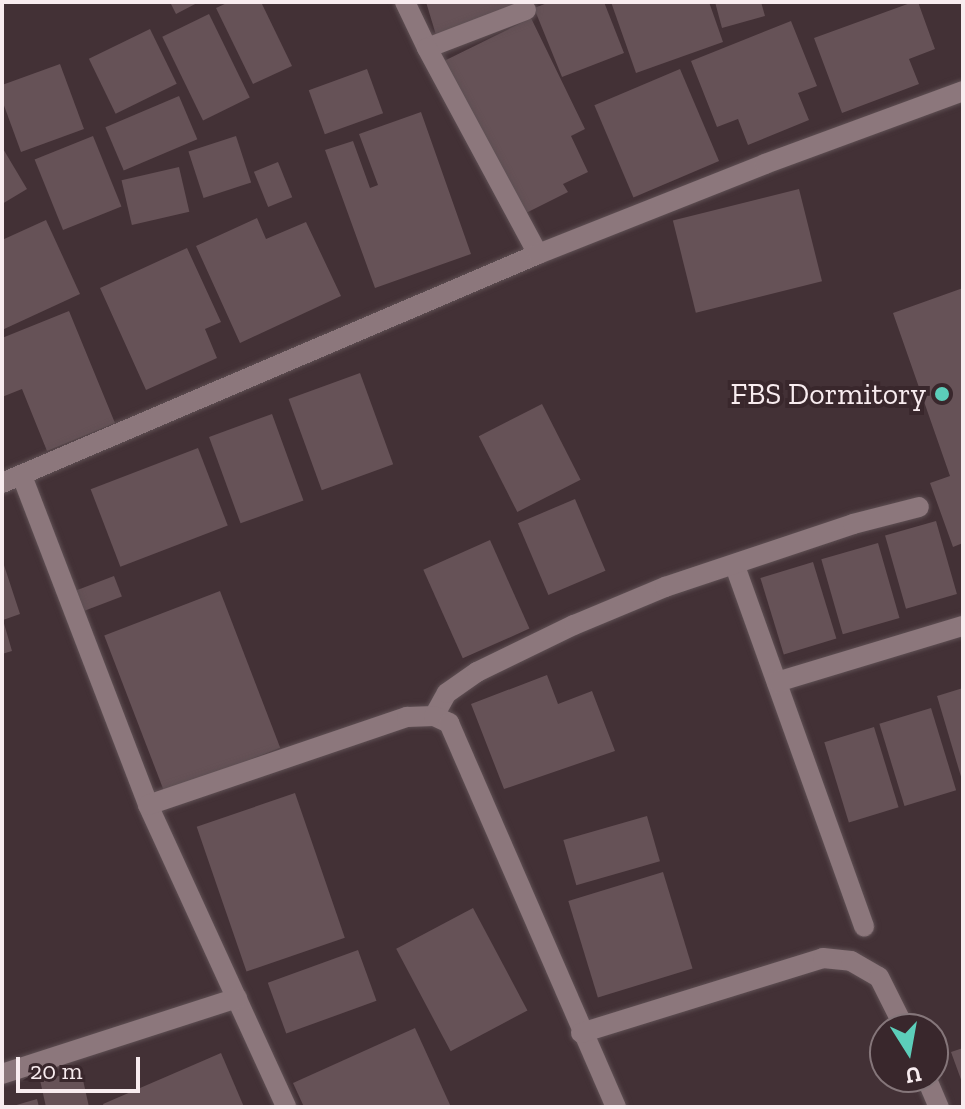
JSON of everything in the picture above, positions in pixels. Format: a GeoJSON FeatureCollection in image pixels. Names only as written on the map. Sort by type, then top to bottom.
{"type":"FeatureCollection","features":[{"type":"Feature","properties":{"kind":"street"},"geometry":{"type":"LineString","coordinates":[[405,2],[538,254]]}},
{"type":"Feature","properties":{"kind":"street"},"geometry":{"type":"LineString","coordinates":[[427,48],[526,10]]}},
{"type":"Feature","properties":{"kind":"street"},"geometry":{"type":"LineString","coordinates":[[2,483],[538,254],[765,164],[963,91]]}},
{"type":"Feature","properties":{"kind":"street"},"geometry":{"type":"LineString","coordinates":[[22,476],[148,805],[286,1107]]}},
{"type":"Feature","properties":{"kind":"street"},"geometry":{"type":"LineString","coordinates":[[434,716],[447,693],[515,651],[665,587],[853,524],[919,507]]}},
{"type":"Feature","properties":{"kind":"street"},"geometry":{"type":"LineString","coordinates":[[735,566],[864,927]]}},
{"type":"Feature","properties":{"kind":"street"},"geometry":{"type":"LineString","coordinates":[[777,682],[963,626]]}},
{"type":"Feature","properties":{"kind":"street"},"geometry":{"type":"LineString","coordinates":[[148,805],[407,717],[434,716],[449,723],[581,1033],[616,1107]]}},
{"type":"Feature","properties":{"kind":"street"},"geometry":{"type":"LineString","coordinates":[[581,1033],[823,958],[851,961],[879,977],[897,1013]]}},
{"type":"Feature","properties":{"kind":"street"},"geometry":{"type":"LineString","coordinates":[[2,1074],[237,998]]}},
{"type":"Feature","properties":{"kind":"building"},"geometry":{"type":"Polygon","coordinates":[[[170,2],[199,2],[176,14],[170,2]]]}},
{"type":"Feature","properties":{"kind":"building"},"geometry":{"type":"Polygon","coordinates":[[[229,2],[261,2],[292,66],[253,84],[216,8],[229,2]]]}},
{"type":"Feature","properties":{"kind":"building"},"geometry":{"type":"Polygon","coordinates":[[[426,2],[516,2],[519,11],[436,35],[426,2]]]}},
{"type":"Feature","properties":{"kind":"building"},"geometry":{"type":"Polygon","coordinates":[[[550,2],[604,2],[624,53],[562,77],[534,8],[550,2]]]}},
{"type":"Feature","properties":{"kind":"building"},"geometry":{"type":"Polygon","coordinates":[[[611,2],[709,2],[723,42],[636,73],[611,2]]]}},
{"type":"Feature","properties":{"kind":"building"},"geometry":{"type":"Polygon","coordinates":[[[715,2],[761,2],[765,16],[722,28],[715,2]]]}},
{"type":"Feature","properties":{"kind":"building"},"geometry":{"type":"Polygon","coordinates":[[[918,2],[935,49],[909,59],[919,84],[842,113],[814,38],[918,2]]]}},
{"type":"Feature","properties":{"kind":"building"},"geometry":{"type":"Polygon","coordinates":[[[209,14],[250,98],[203,120],[162,37],[209,14]]]}},
{"type":"Feature","properties":{"kind":"building"},"geometry":{"type":"Polygon","coordinates":[[[531,18],[585,129],[571,136],[588,172],[563,184],[568,192],[520,216],[444,61],[531,18]]]}},
{"type":"Feature","properties":{"kind":"building"},"geometry":{"type":"Polygon","coordinates":[[[791,21],[817,86],[798,93],[809,120],[748,145],[738,119],[717,127],[691,61],[791,21]]]}},
{"type":"Feature","properties":{"kind":"building"},"geometry":{"type":"Polygon","coordinates":[[[150,29],[177,84],[116,114],[89,59],[150,29]]]}},
{"type":"Feature","properties":{"kind":"building"},"geometry":{"type":"Polygon","coordinates":[[[60,64],[84,129],[21,152],[2,100],[2,85],[60,64]]]}},
{"type":"Feature","properties":{"kind":"building"},"geometry":{"type":"Polygon","coordinates":[[[367,69],[383,113],[325,134],[309,90],[367,69]]]}},
{"type":"Feature","properties":{"kind":"building"},"geometry":{"type":"Polygon","coordinates":[[[680,69],[719,161],[633,197],[594,105],[680,69]]]}},
{"type":"Feature","properties":{"kind":"building"},"geometry":{"type":"Polygon","coordinates":[[[179,96],[197,139],[124,171],[105,127],[179,96]]]}},
{"type":"Feature","properties":{"kind":"building"},"geometry":{"type":"Polygon","coordinates":[[[421,112],[471,254],[375,288],[325,150],[353,141],[370,188],[378,185],[359,134],[421,112]]]}},
{"type":"Feature","properties":{"kind":"building"},"geometry":{"type":"Polygon","coordinates":[[[93,136],[121,206],[63,230],[35,160],[93,136]]]}},
{"type":"Feature","properties":{"kind":"building"},"geometry":{"type":"Polygon","coordinates":[[[236,136],[251,183],[204,198],[188,151],[236,136]]]}},
{"type":"Feature","properties":{"kind":"building"},"geometry":{"type":"Polygon","coordinates":[[[2,147],[27,189],[2,204],[2,147]]]}},
{"type":"Feature","properties":{"kind":"building"},"geometry":{"type":"Polygon","coordinates":[[[278,162],[292,197],[268,207],[254,172],[278,162]]]}},
{"type":"Feature","properties":{"kind":"building"},"geometry":{"type":"Polygon","coordinates":[[[179,167],[189,212],[132,225],[122,180],[179,167]]]}},
{"type":"Feature","properties":{"kind":"building"},"geometry":{"type":"Polygon","coordinates":[[[799,189],[822,281],[696,313],[673,220],[799,189]]]}},
{"type":"Feature","properties":{"kind":"building"},"geometry":{"type":"Polygon","coordinates":[[[257,218],[266,239],[306,222],[341,296],[240,343],[196,246],[257,218]]]}},
{"type":"Feature","properties":{"kind":"building"},"geometry":{"type":"Polygon","coordinates":[[[46,220],[80,294],[2,330],[2,240],[46,220]]]}},
{"type":"Feature","properties":{"kind":"building"},"geometry":{"type":"Polygon","coordinates":[[[187,248],[221,322],[205,329],[217,358],[146,390],[100,288],[187,248]]]}},
{"type":"Feature","properties":{"kind":"building","name":"FBS Dormitory"},"geometry":{"type":"Polygon","coordinates":[[[963,288],[963,543],[953,547],[930,483],[950,476],[893,313],[963,288]]]}},
{"type":"Feature","properties":{"kind":"building"},"geometry":{"type":"Polygon","coordinates":[[[69,311],[115,423],[47,451],[22,389],[2,397],[2,338],[69,311]]]}},
{"type":"Feature","properties":{"kind":"building"},"geometry":{"type":"Polygon","coordinates":[[[360,373],[393,464],[322,490],[289,399],[360,373]]]}},
{"type":"Feature","properties":{"kind":"building"},"geometry":{"type":"Polygon","coordinates":[[[542,404],[581,480],[517,512],[479,436],[542,404]]]}},
{"type":"Feature","properties":{"kind":"building"},"geometry":{"type":"Polygon","coordinates":[[[272,414],[303,500],[241,523],[209,437],[272,414]]]}},
{"type":"Feature","properties":{"kind":"building"},"geometry":{"type":"Polygon","coordinates":[[[198,448],[228,525],[120,567],[91,489],[198,448]]]}},
{"type":"Feature","properties":{"kind":"building"},"geometry":{"type":"Polygon","coordinates":[[[575,499],[605,571],[548,595],[518,523],[575,499]]]}},
{"type":"Feature","properties":{"kind":"building"},"geometry":{"type":"Polygon","coordinates":[[[936,521],[957,594],[906,609],[885,536],[936,521]]]}},
{"type":"Feature","properties":{"kind":"building"},"geometry":{"type":"Polygon","coordinates":[[[490,540],[529,629],[463,658],[423,570],[490,540]]]}},
{"type":"Feature","properties":{"kind":"building"},"geometry":{"type":"Polygon","coordinates":[[[878,543],[899,618],[843,634],[821,559],[878,543]]]}},
{"type":"Feature","properties":{"kind":"building"},"geometry":{"type":"Polygon","coordinates":[[[2,559],[20,614],[3,620],[12,651],[2,654],[2,559]]]}},
{"type":"Feature","properties":{"kind":"building"},"geometry":{"type":"Polygon","coordinates":[[[813,562],[836,639],[784,655],[760,578],[813,562]]]}},
{"type":"Feature","properties":{"kind":"building"},"geometry":{"type":"Polygon","coordinates":[[[114,576],[122,597],[85,611],[77,590],[114,576]]]}},
{"type":"Feature","properties":{"kind":"building"},"geometry":{"type":"Polygon","coordinates":[[[220,591],[280,748],[164,792],[104,635],[220,591]]]}},
{"type":"Feature","properties":{"kind":"building"},"geometry":{"type":"Polygon","coordinates":[[[547,675],[558,704],[592,691],[615,751],[504,789],[471,704],[547,675]]]}},
{"type":"Feature","properties":{"kind":"building"},"geometry":{"type":"Polygon","coordinates":[[[963,688],[963,780],[962,780],[937,696],[963,688]]]}},
{"type":"Feature","properties":{"kind":"building"},"geometry":{"type":"Polygon","coordinates":[[[931,708],[956,790],[905,806],[879,724],[931,708]]]}},
{"type":"Feature","properties":{"kind":"building"},"geometry":{"type":"Polygon","coordinates":[[[874,727],[899,807],[849,823],[824,742],[874,727]]]}},
{"type":"Feature","properties":{"kind":"building"},"geometry":{"type":"Polygon","coordinates":[[[295,793],[345,938],[246,972],[197,827],[295,793]]]}},
{"type":"Feature","properties":{"kind":"building"},"geometry":{"type":"Polygon","coordinates":[[[647,816],[660,861],[576,885],[563,840],[647,816]]]}},
{"type":"Feature","properties":{"kind":"building"},"geometry":{"type":"Polygon","coordinates":[[[663,872],[693,969],[598,998],[568,901],[663,872]]]}},
{"type":"Feature","properties":{"kind":"building"},"geometry":{"type":"Polygon","coordinates":[[[473,908],[527,1010],[451,1051],[396,949],[473,908]]]}},
{"type":"Feature","properties":{"kind":"building"},"geometry":{"type":"Polygon","coordinates":[[[358,950],[376,1001],[286,1034],[268,983],[358,950]]]}},
{"type":"Feature","properties":{"kind":"building"},"geometry":{"type":"Polygon","coordinates":[[[415,1028],[451,1107],[304,1107],[293,1083],[415,1028]]]}},
{"type":"Feature","properties":{"kind":"building"},"geometry":{"type":"Polygon","coordinates":[[[963,1048],[963,1085],[951,1052],[963,1048]]]}},
{"type":"Feature","properties":{"kind":"building"},"geometry":{"type":"Polygon","coordinates":[[[221,1053],[244,1107],[104,1107],[103,1104],[221,1053]]]}},
{"type":"Feature","properties":{"kind":"building"},"geometry":{"type":"Polygon","coordinates":[[[81,1071],[89,1107],[46,1107],[40,1080],[81,1071]]]}},
{"type":"Feature","properties":{"kind":"building"},"geometry":{"type":"Polygon","coordinates":[[[37,1099],[39,1107],[13,1107],[13,1106],[37,1099]]]}},
{"type":"Feature","properties":{"kind":"place","name":"FBS Dormitory"},"geometry":{"type":"Point","coordinates":[942,394]}}]}
